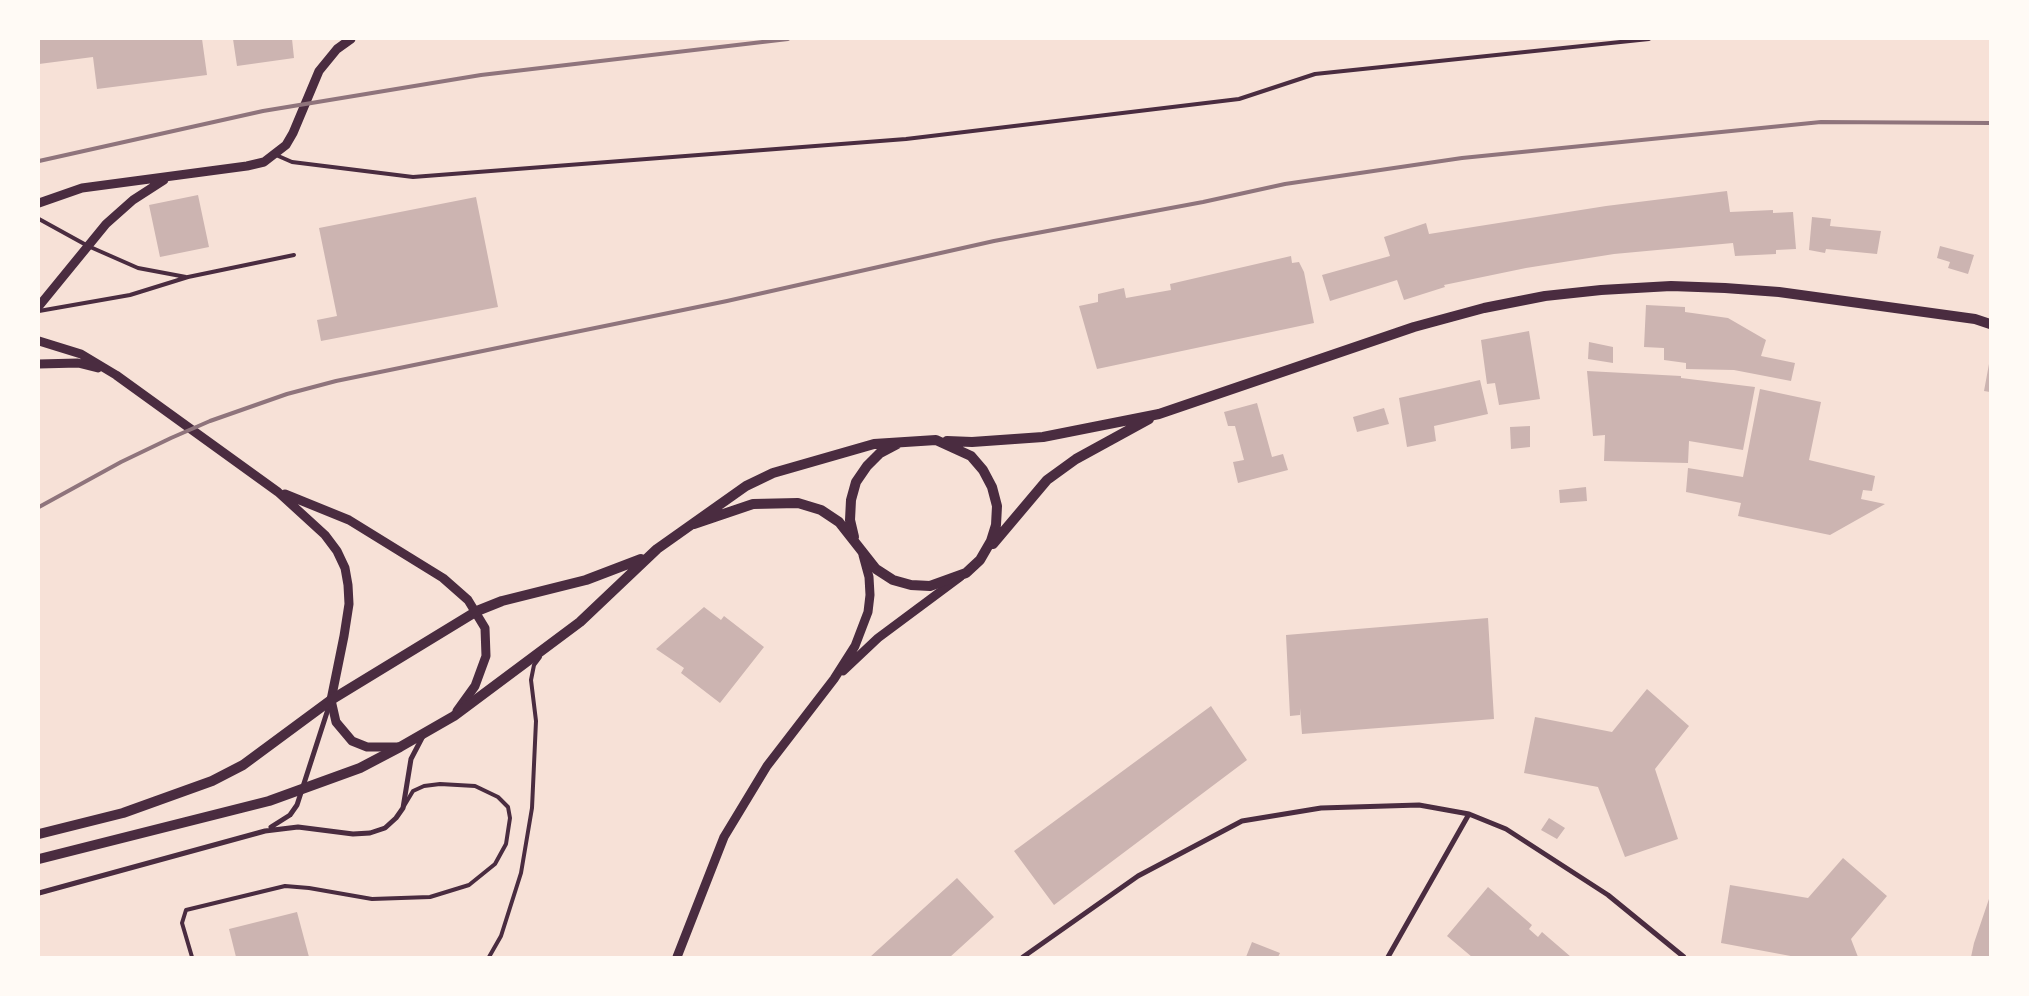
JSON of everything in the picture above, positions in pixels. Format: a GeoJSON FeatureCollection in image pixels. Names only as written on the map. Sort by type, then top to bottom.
{"type":"FeatureCollection","features":[{"type":"Feature","properties":{"kind":"main road"},"geometry":{"type":"LineString","coordinates":[[39,859],[269,801],[360,768],[454,716],[548,644],[580,622],[646,556],[746,486],[773,473],[874,444],[898,444],[916,440],[972,442],[1043,436],[1159,414],[1414,327],[1484,308],[1554,295],[1671,286],[1725,288],[1779,292],[1975,319],[1990,323]]}},
{"type":"Feature","properties":{"kind":"main road"},"geometry":{"type":"LineString","coordinates":[[694,524],[753,504],[798,503],[821,510],[839,522],[854,539],[863,555],[876,569],[893,580],[911,585],[930,586],[966,572],[980,560],[1047,480],[1076,459],[1159,414]]}},
{"type":"Feature","properties":{"kind":"main road"},"geometry":{"type":"LineString","coordinates":[[936,440],[971,456],[983,470],[992,487],[997,506],[996,525],[991,541],[980,560]]}},
{"type":"Feature","properties":{"kind":"main road"},"geometry":{"type":"LineString","coordinates":[[854,539],[850,520],[851,500],[856,482],[867,466],[880,453],[898,444]]}},
{"type":"Feature","properties":{"kind":"main road"},"geometry":{"type":"LineString","coordinates":[[39,834],[123,813],[212,781],[243,764],[330,700],[477,611],[502,601],[586,580],[646,556]]}},
{"type":"Feature","properties":{"kind":"street"},"geometry":{"type":"LineString","coordinates":[[39,203],[82,188],[166,178],[264,162],[276,154],[293,133],[319,72],[337,49],[351,39]]}},
{"type":"Feature","properties":{"kind":"street"},"geometry":{"type":"LineString","coordinates":[[39,306],[106,224],[133,200],[166,178]]}},
{"type":"Feature","properties":{"kind":"street"},"geometry":{"type":"LineString","coordinates":[[39,341],[81,354],[116,375],[278,492],[325,535],[337,550],[345,568],[349,604],[330,700],[303,790],[290,815],[265,830]]}},
{"type":"Feature","properties":{"kind":"street"},"geometry":{"type":"LineString","coordinates":[[39,364],[78,363],[116,375]]}},
{"type":"Feature","properties":{"kind":"street"},"geometry":{"type":"LineString","coordinates":[[278,492],[349,520],[458,588],[477,611],[485,628],[486,656],[475,686],[454,716]]}},
{"type":"Feature","properties":{"kind":"street"},"geometry":{"type":"LineString","coordinates":[[677,957],[724,838],[767,766],[834,679],[856,646],[868,612],[869,578],[863,555]]}},
{"type":"Feature","properties":{"kind":"street"},"geometry":{"type":"LineString","coordinates":[[834,679],[878,638],[966,572]]}},
{"type":"Feature","properties":{"kind":"street"},"geometry":{"type":"LineString","coordinates":[[330,700],[336,722],[352,741],[367,747],[400,747]]}},
{"type":"Feature","properties":{"kind":"street"},"geometry":{"type":"LineString","coordinates":[[39,893],[265,830],[298,827],[352,834],[370,833],[385,828],[403,808],[411,759],[416,747],[427,732]]}},
{"type":"Feature","properties":{"kind":"street"},"geometry":{"type":"LineString","coordinates":[[1023,957],[1138,876],[1242,821],[1321,808],[1419,805],[1469,814],[1506,829],[1608,895],[1684,957]]}},
{"type":"Feature","properties":{"kind":"street"},"geometry":{"type":"LineString","coordinates":[[1388,957],[1469,814]]}},
{"type":"Feature","properties":{"kind":"lane"},"geometry":{"type":"LineString","coordinates":[[276,154],[292,162],[413,177],[906,139],[1239,98],[1315,74],[1649,39]]}},
{"type":"Feature","properties":{"kind":"lane"},"geometry":{"type":"LineString","coordinates":[[39,219],[88,246],[138,268],[188,277]]}},
{"type":"Feature","properties":{"kind":"lane"},"geometry":{"type":"LineString","coordinates":[[39,311],[130,295],[188,277],[294,255]]}},
{"type":"Feature","properties":{"kind":"lane"},"geometry":{"type":"LineString","coordinates":[[489,957],[501,936],[521,873],[532,808],[536,720],[531,680],[534,665],[548,644]]}},
{"type":"Feature","properties":{"kind":"lane"},"geometry":{"type":"LineString","coordinates":[[192,957],[182,923],[186,910],[285,886],[309,888],[372,899],[430,897],[469,885],[495,864],[506,844],[510,818],[508,807],[498,796],[475,786],[440,784],[424,786],[413,791],[403,808]]}},
{"type":"Feature","properties":{"kind":"building"},"geometry":{"type":"Polygon","coordinates":[[[39,39],[202,39],[207,75],[97,89],[93,57],[39,64],[39,39]]]}},
{"type":"Feature","properties":{"kind":"building"},"geometry":{"type":"Polygon","coordinates":[[[233,39],[292,39],[294,58],[237,66],[233,39]]]}},
{"type":"Feature","properties":{"kind":"building"},"geometry":{"type":"Polygon","coordinates":[[[1727,191],[1730,212],[1773,210],[1773,213],[1793,212],[1796,249],[1776,250],[1776,254],[1735,256],[1733,243],[1614,254],[1526,268],[1444,285],[1445,287],[1404,300],[1397,280],[1330,301],[1322,275],[1390,256],[1384,237],[1426,223],[1429,234],[1606,206],[1727,191]]]}},
{"type":"Feature","properties":{"kind":"building"},"geometry":{"type":"Polygon","coordinates":[[[198,195],[209,247],[160,257],[149,205],[198,195]]]}},
{"type":"Feature","properties":{"kind":"building"},"geometry":{"type":"Polygon","coordinates":[[[476,197],[498,307],[321,341],[317,320],[337,316],[319,228],[476,197]]]}},
{"type":"Feature","properties":{"kind":"building"},"geometry":{"type":"Polygon","coordinates":[[[1812,217],[1831,219],[1830,226],[1881,231],[1877,254],[1826,249],[1825,253],[1809,250],[1812,217]]]}},
{"type":"Feature","properties":{"kind":"building"},"geometry":{"type":"Polygon","coordinates":[[[1940,246],[1974,255],[1968,274],[1948,268],[1950,262],[1937,258],[1940,246]]]}},
{"type":"Feature","properties":{"kind":"building"},"geometry":{"type":"Polygon","coordinates":[[[1291,256],[1292,263],[1299,262],[1304,272],[1314,323],[1097,369],[1079,306],[1098,302],[1098,294],[1124,288],[1126,298],[1171,290],[1170,284],[1291,256]]]}},
{"type":"Feature","properties":{"kind":"building"},"geometry":{"type":"Polygon","coordinates":[[[1646,305],[1685,307],[1685,312],[1728,318],[1766,340],[1761,356],[1795,363],[1791,381],[1734,370],[1686,369],[1686,363],[1664,360],[1664,348],[1644,347],[1646,305]]]}},
{"type":"Feature","properties":{"kind":"building"},"geometry":{"type":"Polygon","coordinates":[[[1529,331],[1540,399],[1499,405],[1495,383],[1487,384],[1481,340],[1529,331]]]}},
{"type":"Feature","properties":{"kind":"building"},"geometry":{"type":"Polygon","coordinates":[[[1589,342],[1613,347],[1613,363],[1588,359],[1589,342]]]}},
{"type":"Feature","properties":{"kind":"building"},"geometry":{"type":"Polygon","coordinates":[[[1990,364],[1990,392],[1984,391],[1990,364]]]}},
{"type":"Feature","properties":{"kind":"building"},"geometry":{"type":"Polygon","coordinates":[[[1587,371],[1681,376],[1681,378],[1755,387],[1743,450],[1689,441],[1688,463],[1604,461],[1605,435],[1593,436],[1587,371]]]}},
{"type":"Feature","properties":{"kind":"building"},"geometry":{"type":"Polygon","coordinates":[[[1480,380],[1488,414],[1434,426],[1436,441],[1407,447],[1399,398],[1480,380]]]}},
{"type":"Feature","properties":{"kind":"building"},"geometry":{"type":"Polygon","coordinates":[[[1760,389],[1821,402],[1809,460],[1875,476],[1872,491],[1863,490],[1861,499],[1885,504],[1830,535],[1738,516],[1741,503],[1686,492],[1688,468],[1743,477],[1760,389]]]}},
{"type":"Feature","properties":{"kind":"building"},"geometry":{"type":"Polygon","coordinates":[[[1257,403],[1272,457],[1283,454],[1288,470],[1238,483],[1233,462],[1244,460],[1235,426],[1228,426],[1224,412],[1257,403]]]}},
{"type":"Feature","properties":{"kind":"building"},"geometry":{"type":"Polygon","coordinates":[[[1384,408],[1389,424],[1357,432],[1353,417],[1384,408]]]}},
{"type":"Feature","properties":{"kind":"building"},"geometry":{"type":"Polygon","coordinates":[[[1530,426],[1530,447],[1511,449],[1510,427],[1530,426]]]}},
{"type":"Feature","properties":{"kind":"building"},"geometry":{"type":"Polygon","coordinates":[[[1586,487],[1587,501],[1560,503],[1559,490],[1586,487]]]}},
{"type":"Feature","properties":{"kind":"building"},"geometry":{"type":"Polygon","coordinates":[[[704,607],[721,620],[724,616],[764,647],[720,703],[681,673],[684,668],[656,649],[704,607]]]}},
{"type":"Feature","properties":{"kind":"building"},"geometry":{"type":"Polygon","coordinates":[[[1488,618],[1494,719],[1302,734],[1300,708],[1300,715],[1290,716],[1286,635],[1488,618]]]}},
{"type":"Feature","properties":{"kind":"building"},"geometry":{"type":"Polygon","coordinates":[[[1647,689],[1689,726],[1655,769],[1678,839],[1625,857],[1598,787],[1524,773],[1535,717],[1612,732],[1647,689]]]}},
{"type":"Feature","properties":{"kind":"building"},"geometry":{"type":"Polygon","coordinates":[[[1211,706],[1247,760],[1054,905],[1014,851],[1211,706]]]}},
{"type":"Feature","properties":{"kind":"building"},"geometry":{"type":"Polygon","coordinates":[[[1549,818],[1565,828],[1557,839],[1541,830],[1549,818]]]}},
{"type":"Feature","properties":{"kind":"building"},"geometry":{"type":"Polygon","coordinates":[[[1843,858],[1887,896],[1851,939],[1858,957],[1796,957],[1721,943],[1730,885],[1808,898],[1843,858]]]}},
{"type":"Feature","properties":{"kind":"building"},"geometry":{"type":"Polygon","coordinates":[[[957,878],[994,917],[950,957],[870,957],[957,878]]]}},
{"type":"Feature","properties":{"kind":"building"},"geometry":{"type":"Polygon","coordinates":[[[1488,887],[1532,925],[1529,929],[1538,937],[1542,932],[1571,957],[1472,957],[1447,936],[1488,887]]]}},
{"type":"Feature","properties":{"kind":"building"},"geometry":{"type":"Polygon","coordinates":[[[1990,896],[1990,957],[1971,957],[1974,943],[1990,896]]]}},
{"type":"Feature","properties":{"kind":"building"},"geometry":{"type":"Polygon","coordinates":[[[297,912],[309,957],[236,957],[229,929],[297,912]]]}},
{"type":"Feature","properties":{"kind":"building"},"geometry":{"type":"Polygon","coordinates":[[[1252,942],[1280,953],[1278,957],[1246,957],[1252,942]]]}},
{"type":"Feature","properties":{"kind":"railway"},"geometry":{"type":"LineString","coordinates":[[39,161],[263,111],[481,75],[788,39]]}},
{"type":"Feature","properties":{"kind":"railway"},"geometry":{"type":"LineString","coordinates":[[39,507],[121,462],[171,438],[210,421],[287,394],[336,381],[727,301],[994,241],[1203,202],[1285,184],[1462,158],[1821,122],[1990,123]]}}]}
